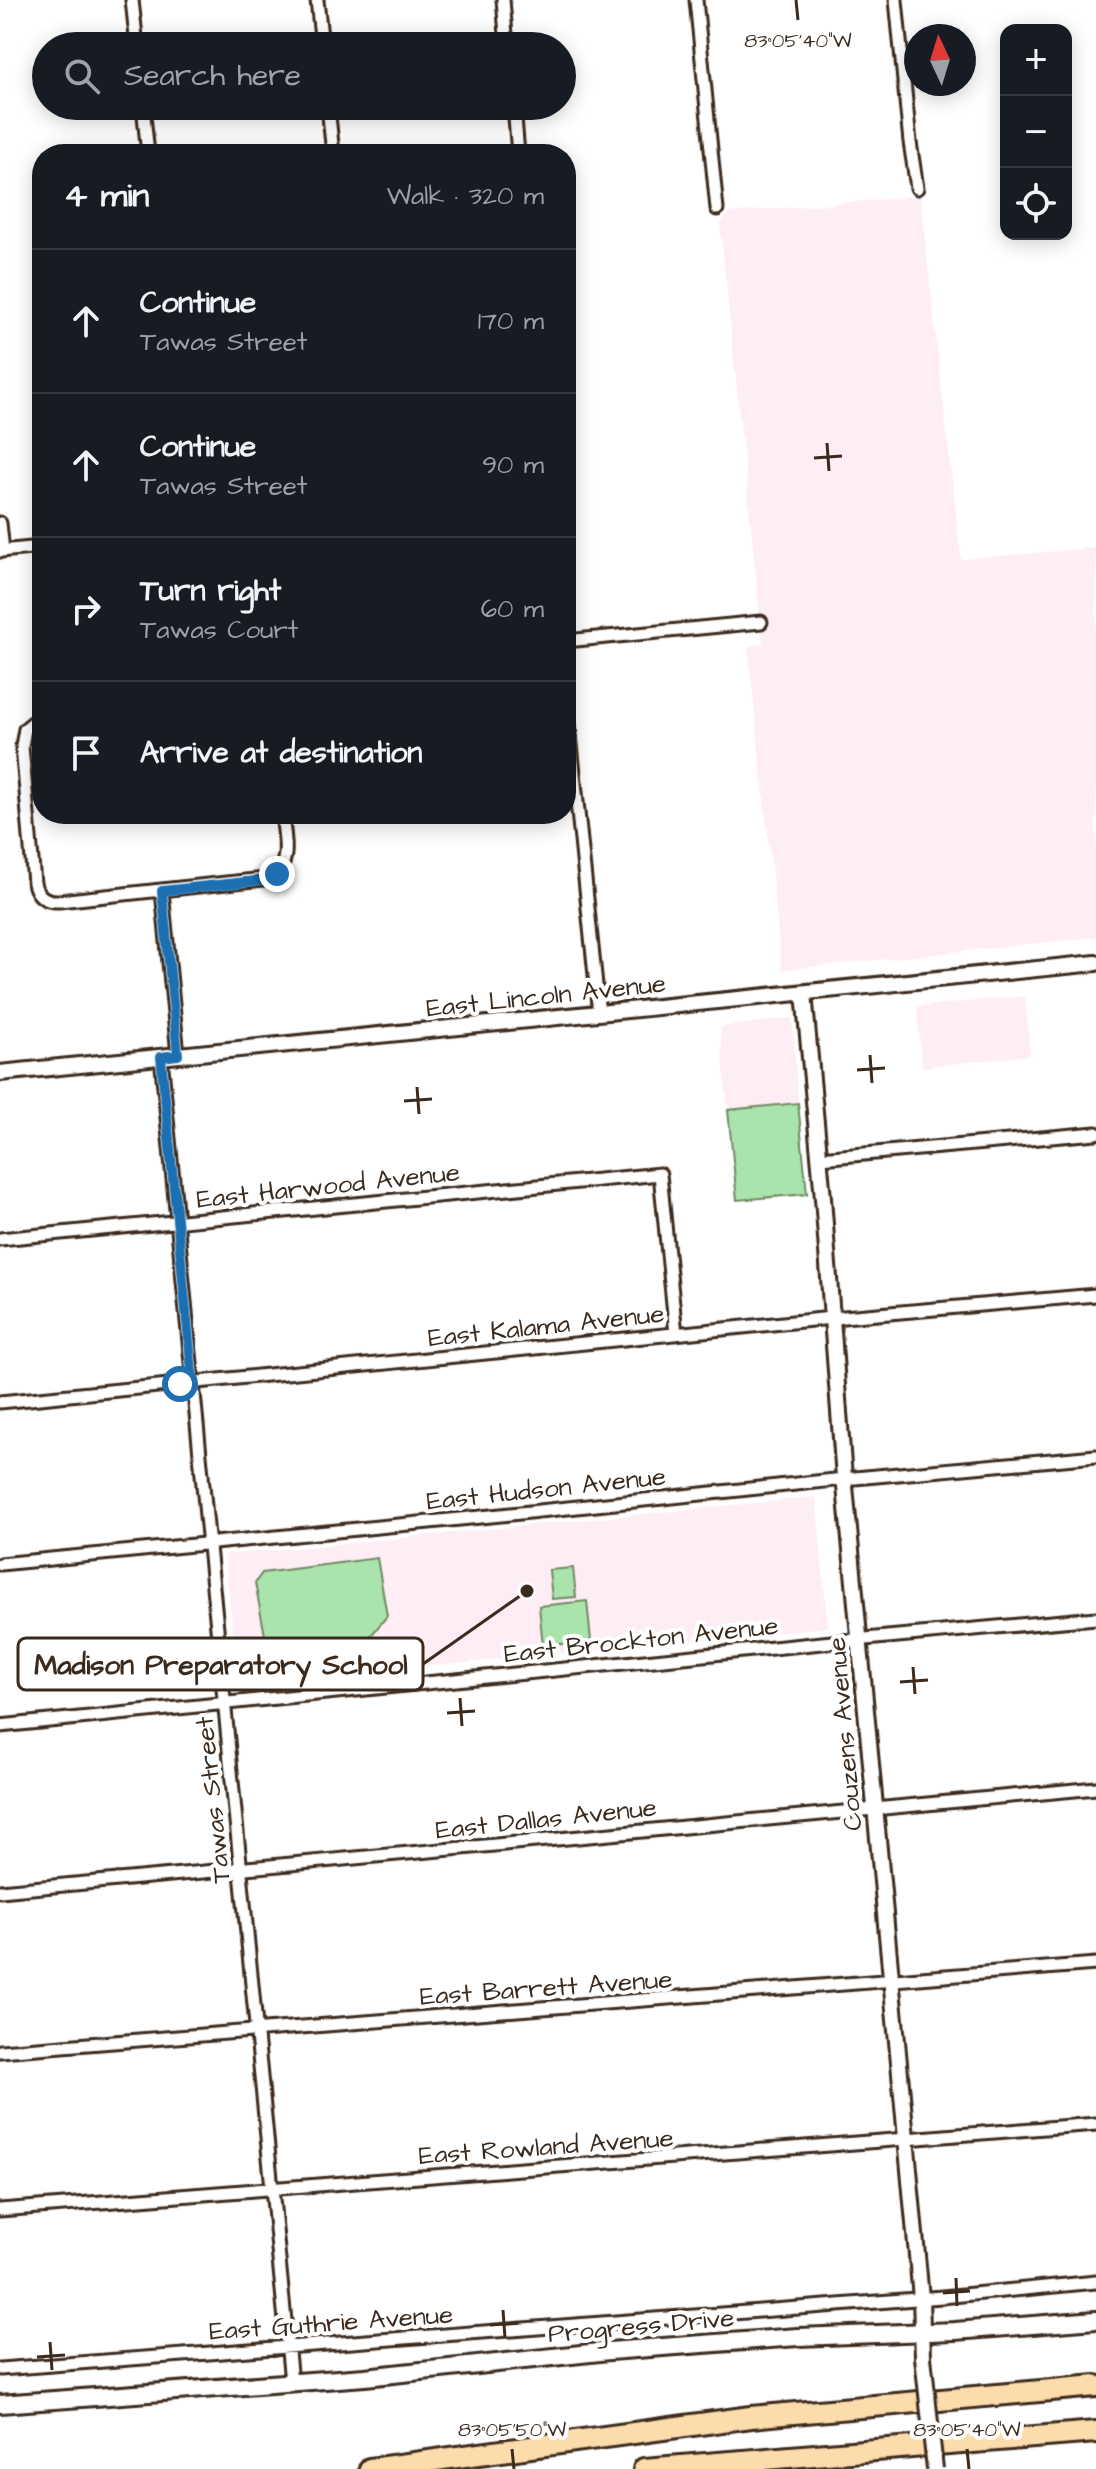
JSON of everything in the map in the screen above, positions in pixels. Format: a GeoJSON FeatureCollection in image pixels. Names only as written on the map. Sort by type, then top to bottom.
{"type":"FeatureCollection","features":[{"type":"Feature","properties":{"kind":"highway"},"geometry":{"type":"LineString","coordinates":[[370,2469],[751,2417],[1096,2386]]}},
{"type":"Feature","properties":{"kind":"highway"},"geometry":{"type":"LineString","coordinates":[[644,2469],[1096,2432]]}},
{"type":"Feature","properties":{"kind":"main road","name":"Progress Drive"},"geometry":{"type":"LineString","coordinates":[[0,2404],[365,2377],[609,2351],[1096,2320]]}},
{"type":"Feature","properties":{"kind":"street"},"geometry":{"type":"LineString","coordinates":[[132,0],[135,32]]}},
{"type":"Feature","properties":{"kind":"street"},"geometry":{"type":"LineString","coordinates":[[317,0],[320,32]]}},
{"type":"Feature","properties":{"kind":"street"},"geometry":{"type":"LineString","coordinates":[[503,0],[506,32]]}},
{"type":"Feature","properties":{"kind":"street"},"geometry":{"type":"LineString","coordinates":[[696,0],[717,209]]}},
{"type":"Feature","properties":{"kind":"street"},"geometry":{"type":"LineString","coordinates":[[896,0],[917,188]]}},
{"type":"Feature","properties":{"kind":"street"},"geometry":{"type":"LineString","coordinates":[[144,120],[147,144]]}},
{"type":"Feature","properties":{"kind":"street"},"geometry":{"type":"LineString","coordinates":[[329,120],[332,144]]}},
{"type":"Feature","properties":{"kind":"street"},"geometry":{"type":"LineString","coordinates":[[515,120],[517,144]]}},
{"type":"Feature","properties":{"kind":"street"},"geometry":{"type":"LineString","coordinates":[[0,523],[1,551],[32,548]]}},
{"type":"Feature","properties":{"kind":"street"},"geometry":{"type":"LineString","coordinates":[[576,640],[761,622]]}},
{"type":"Feature","properties":{"kind":"street"},"geometry":{"type":"LineString","coordinates":[[32,723],[25,729],[22,738],[37,892],[45,900],[273,878],[281,870],[286,856],[283,824]]}},
{"type":"Feature","properties":{"kind":"street"},"geometry":{"type":"LineString","coordinates":[[576,792],[599,1014]]}},
{"type":"Feature","properties":{"kind":"street"},"geometry":{"type":"LineString","coordinates":[[162,891],[178,1055]]}},
{"type":"Feature","properties":{"kind":"street","name":"East Lincoln Avenue"},"geometry":{"type":"LineString","coordinates":[[0,1073],[1096,963]]}},
{"type":"Feature","properties":{"kind":"street","name":"Couzens Avenue"},"geometry":{"type":"LineString","coordinates":[[804,993],[820,1158],[844,1479],[935,2469]]}},
{"type":"Feature","properties":{"kind":"street","name":"Tawas Street"},"geometry":{"type":"LineString","coordinates":[[161,1057],[291,2382]]}},
{"type":"Feature","properties":{"kind":"street"},"geometry":{"type":"LineString","coordinates":[[820,1158],[1096,1133]]}},
{"type":"Feature","properties":{"kind":"street","name":"East Harwood Avenue"},"geometry":{"type":"LineString","coordinates":[[0,1239],[660,1174],[676,1334]]}},
{"type":"Feature","properties":{"kind":"street","name":"East Kalama Avenue"},"geometry":{"type":"LineString","coordinates":[[0,1402],[832,1318],[1096,1295]]}},
{"type":"Feature","properties":{"kind":"street","name":"East Hudson Avenue"},"geometry":{"type":"LineString","coordinates":[[0,1564],[1096,1456]]}},
{"type":"Feature","properties":{"kind":"street","name":"East Brockton Avenue"},"geometry":{"type":"LineString","coordinates":[[0,1726],[1096,1618]]}},
{"type":"Feature","properties":{"kind":"street","name":"East Dallas Avenue"},"geometry":{"type":"LineString","coordinates":[[0,1891],[1096,1788]]}},
{"type":"Feature","properties":{"kind":"street","name":"East Barrett Avenue"},"geometry":{"type":"LineString","coordinates":[[0,2051],[1096,1964]]}},
{"type":"Feature","properties":{"kind":"street","name":"East Rowland Avenue"},"geometry":{"type":"LineString","coordinates":[[0,2210],[1096,2124]]}},
{"type":"Feature","properties":{"kind":"street","name":"East Guthrie Avenue"},"geometry":{"type":"LineString","coordinates":[[0,2369],[1096,2282]]}},
{"type":"Feature","properties":{"kind":"shaded area"},"geometry":{"type":"Polygon","coordinates":[[[920,196],[961,559],[1096,548],[1096,937],[782,970],[748,646],[763,644],[720,225],[728,213],[920,196]]]}},
{"type":"Feature","properties":{"kind":"shaded area"},"geometry":{"type":"Polygon","coordinates":[[[1025,996],[1030,1055],[922,1067],[917,1007],[1025,996]]]}},
{"type":"Feature","properties":{"kind":"shaded area"},"geometry":{"type":"Polygon","coordinates":[[[792,1018],[798,1103],[728,1110],[720,1027],[792,1018]]]}},
{"type":"Feature","properties":{"kind":"shaded area"},"geometry":{"type":"Polygon","coordinates":[[[816,1497],[828,1627],[238,1685],[225,1555],[816,1497]]]}},
{"type":"Feature","properties":{"kind":"green space"},"geometry":{"type":"Polygon","coordinates":[[[798,1103],[807,1194],[737,1200],[728,1110],[798,1103]]]}},
{"type":"Feature","properties":{"kind":"green space"},"geometry":{"type":"Polygon","coordinates":[[[377,1558],[387,1616],[345,1668],[274,1682],[255,1583],[262,1573],[377,1558]]]}},
{"type":"Feature","properties":{"kind":"green space"},"geometry":{"type":"Polygon","coordinates":[[[573,1568],[576,1597],[552,1599],[549,1570],[573,1568]]]}},
{"type":"Feature","properties":{"kind":"green space"},"geometry":{"type":"Polygon","coordinates":[[[587,1601],[591,1641],[543,1646],[539,1606],[587,1601]]]}},
{"type":"Feature","properties":{"kind":"place","name":"Madison Preparatory School"},"geometry":{"type":"Point","coordinates":[527,1591]}},
{"type":"Feature","properties":{"kind":"route"},"geometry":{"type":"LineString","coordinates":[[180,1384],[193,1382],[161,1057],[178,1055],[162,891],[264,880],[277,874]]}}]}
